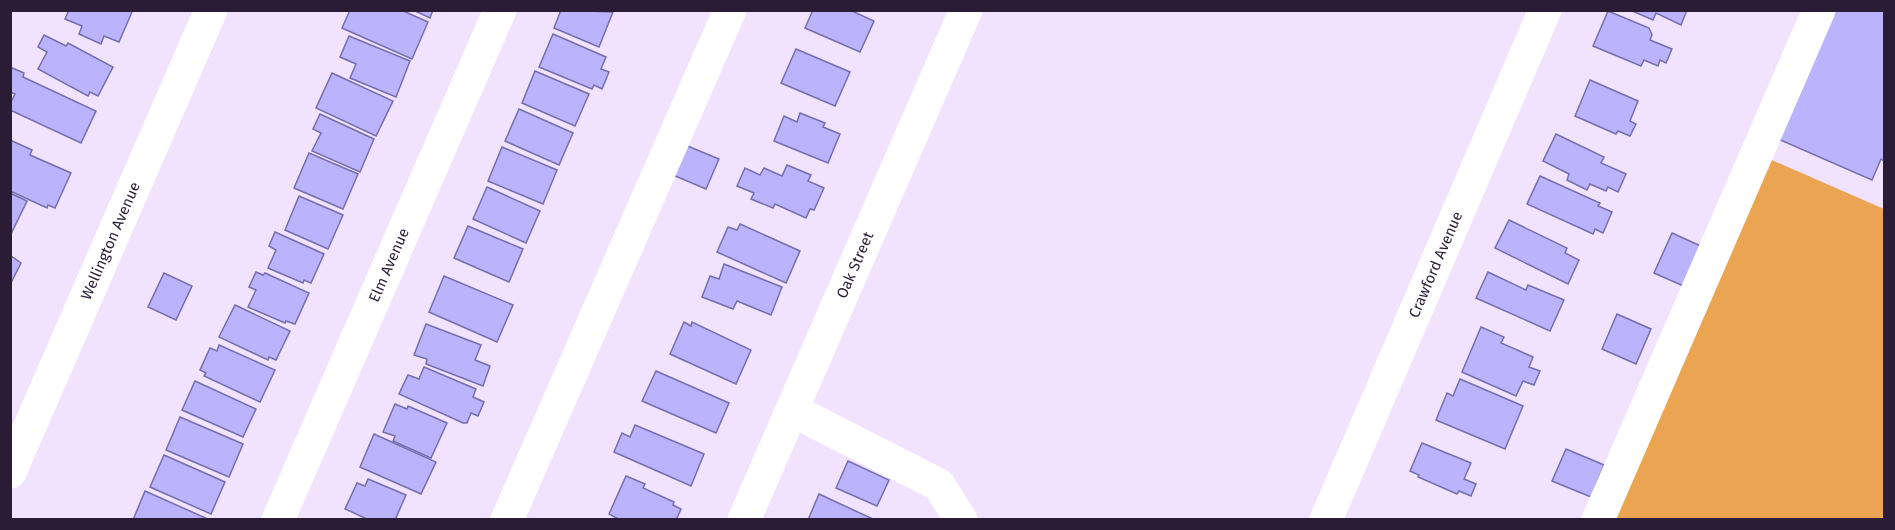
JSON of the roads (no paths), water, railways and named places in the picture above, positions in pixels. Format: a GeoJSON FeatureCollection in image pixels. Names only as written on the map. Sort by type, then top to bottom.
{"type":"FeatureCollection","features":[{"type":"Feature","properties":{"kind":"street","name":"Wellington Avenue"},"geometry":{"type":"LineString","coordinates":[[10,472],[211,10]]}},
{"type":"Feature","properties":{"kind":"street","name":"Elm Avenue"},"geometry":{"type":"LineString","coordinates":[[278,519],[500,10]]}},
{"type":"Feature","properties":{"kind":"street"},"geometry":{"type":"LineString","coordinates":[[507,519],[730,10]]}},
{"type":"Feature","properties":{"kind":"street","name":"Oak Street"},"geometry":{"type":"LineString","coordinates":[[744,519],[966,10]]}},
{"type":"Feature","properties":{"kind":"street","name":"Crawford Avenue"},"geometry":{"type":"LineString","coordinates":[[1326,519],[1545,10]]}},
{"type":"Feature","properties":{"kind":"street"},"geometry":{"type":"LineString","coordinates":[[1598,519],[1819,10]]}},
{"type":"Feature","properties":{"kind":"street"},"geometry":{"type":"LineString","coordinates":[[792,410],[939,485],[961,519]]}}]}
